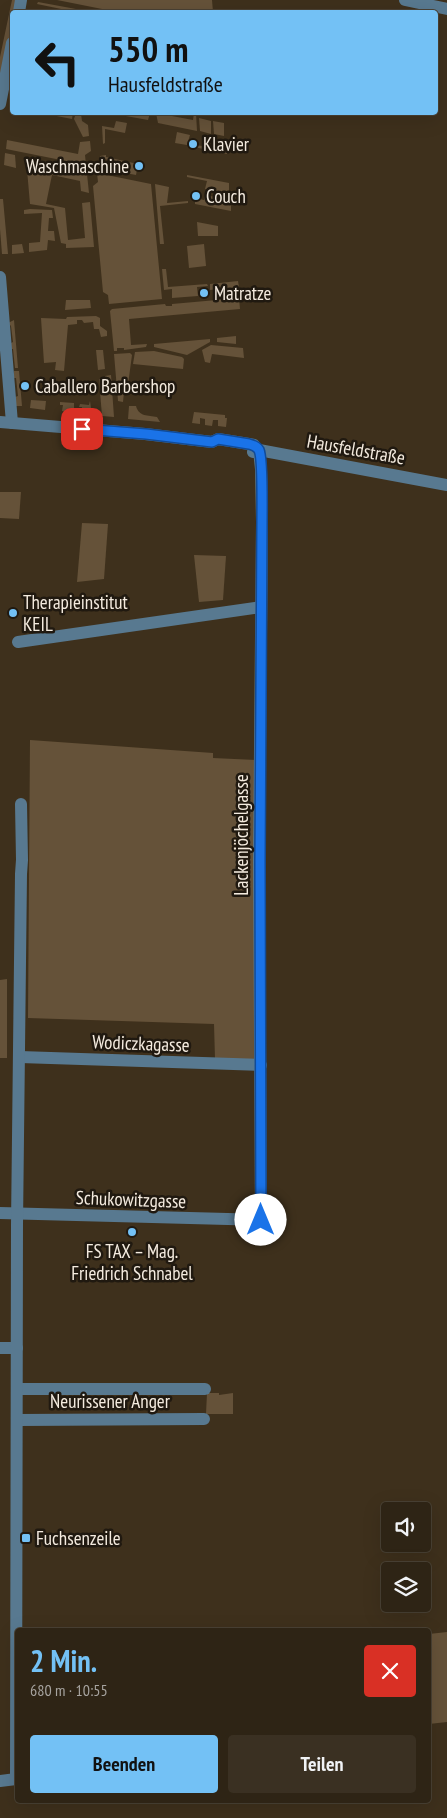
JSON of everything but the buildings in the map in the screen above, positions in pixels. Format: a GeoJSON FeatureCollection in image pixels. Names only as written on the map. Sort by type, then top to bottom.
{"type":"FeatureCollection","features":[{"type":"Feature","properties":{"kind":"street"},"geometry":{"type":"LineString","coordinates":[[405,0],[447,9]]}},
{"type":"Feature","properties":{"kind":"street"},"geometry":{"type":"LineString","coordinates":[[0,104],[10,53]]}},
{"type":"Feature","properties":{"kind":"street"},"geometry":{"type":"LineString","coordinates":[[0,277],[6,423]]}},
{"type":"Feature","properties":{"kind":"street","name":"Hausfeldstraße"},"geometry":{"type":"LineString","coordinates":[[6,423],[146,434],[212,442],[216,447],[252,452],[258,450],[447,484]]}},
{"type":"Feature","properties":{"kind":"street","name":"Lackenjöchelgasse"},"geometry":{"type":"LineString","coordinates":[[258,450],[261,469],[262,513],[260,852],[261,1220]]}},
{"type":"Feature","properties":{"kind":"street"},"geometry":{"type":"LineString","coordinates":[[18,642],[261,607]]}},
{"type":"Feature","properties":{"kind":"street"},"geometry":{"type":"LineString","coordinates":[[16,1628],[17,1214],[20,1058],[20,880],[22,860],[21,804]]}},
{"type":"Feature","properties":{"kind":"street","name":"Wodiczkagasse"},"geometry":{"type":"LineString","coordinates":[[20,1058],[261,1065]]}},
{"type":"Feature","properties":{"kind":"street","name":"Schukowitzgasse"},"geometry":{"type":"LineString","coordinates":[[0,1213],[261,1220]]}},
{"type":"Feature","properties":{"kind":"street"},"geometry":{"type":"LineString","coordinates":[[0,1348],[17,1348]]}},
{"type":"Feature","properties":{"kind":"street","name":"Neurissener Anger"},"geometry":{"type":"LineString","coordinates":[[17,1389],[204,1389]]}},
{"type":"Feature","properties":{"kind":"street","name":"Neurissener Anger"},"geometry":{"type":"LineString","coordinates":[[17,1420],[204,1419]]}},
{"type":"Feature","properties":{"kind":"street"},"geometry":{"type":"LineString","coordinates":[[0,1781],[15,1779]]}},
{"type":"Feature","properties":{"kind":"shaded area"},"geometry":{"type":"Polygon","coordinates":[[[12,0],[17,0],[15,10],[10,10],[10,33],[0,82],[0,57],[12,0]]]}},
{"type":"Feature","properties":{"kind":"shaded area"},"geometry":{"type":"Polygon","coordinates":[[[57,0],[212,0],[213,10],[107,10],[57,0]]]}},
{"type":"Feature","properties":{"kind":"shaded area"},"geometry":{"type":"Polygon","coordinates":[[[38,2],[76,10],[66,10],[37,4],[38,2]]]}},
{"type":"Feature","properties":{"kind":"shaded area"},"geometry":{"type":"Polygon","coordinates":[[[51,115],[73,115],[72,119],[51,115]]]}},
{"type":"Feature","properties":{"kind":"shaded area"},"geometry":{"type":"Polygon","coordinates":[[[75,115],[81,115],[82,121],[88,125],[89,136],[83,137],[74,119],[75,115]]]}},
{"type":"Feature","properties":{"kind":"shaded area"},"geometry":{"type":"Polygon","coordinates":[[[120,115],[149,115],[148,120],[120,115]]]}},
{"type":"Feature","properties":{"kind":"shaded area"},"geometry":{"type":"Polygon","coordinates":[[[156,115],[193,120],[194,115],[196,115],[197,131],[158,123],[156,115]]]}},
{"type":"Feature","properties":{"kind":"shaded area"},"geometry":{"type":"Polygon","coordinates":[[[199,118],[211,121],[211,134],[200,131],[199,118]]]}},
{"type":"Feature","properties":{"kind":"shaded area"},"geometry":{"type":"Polygon","coordinates":[[[116,121],[127,123],[125,133],[105,129],[105,143],[103,144],[102,126],[114,128],[116,121]]]}},
{"type":"Feature","properties":{"kind":"shaded area"},"geometry":{"type":"Polygon","coordinates":[[[213,121],[224,123],[224,136],[214,134],[213,121]]]}},
{"type":"Feature","properties":{"kind":"shaded area"},"geometry":{"type":"Polygon","coordinates":[[[177,132],[190,135],[187,145],[175,143],[177,132]]]}},
{"type":"Feature","properties":{"kind":"shaded area"},"geometry":{"type":"Polygon","coordinates":[[[7,140],[78,154],[80,142],[90,141],[91,151],[85,155],[86,165],[6,149],[7,140]]]}},
{"type":"Feature","properties":{"kind":"shaded area"},"geometry":{"type":"Polygon","coordinates":[[[213,141],[226,142],[227,154],[194,147],[194,145],[212,147],[213,141]]]}},
{"type":"Feature","properties":{"kind":"shaded area"},"geometry":{"type":"Polygon","coordinates":[[[5,153],[15,155],[16,168],[4,165],[5,153]]]}},
{"type":"Feature","properties":{"kind":"shaded area"},"geometry":{"type":"Polygon","coordinates":[[[106,155],[106,157],[138,164],[136,175],[115,171],[117,162],[100,158],[100,156],[106,155]]]}},
{"type":"Feature","properties":{"kind":"shaded area"},"geometry":{"type":"Polygon","coordinates":[[[26,158],[47,162],[46,167],[62,170],[63,165],[79,169],[79,172],[87,174],[89,193],[81,191],[80,181],[52,175],[46,204],[65,208],[68,240],[85,238],[82,203],[90,202],[94,247],[66,248],[66,244],[61,243],[54,208],[30,204],[26,158]]]}},
{"type":"Feature","properties":{"kind":"shaded area"},"geometry":{"type":"Polygon","coordinates":[[[97,173],[151,184],[162,299],[109,304],[108,295],[103,292],[93,186],[98,182],[97,173]]]}},
{"type":"Feature","properties":{"kind":"shaded area"},"geometry":{"type":"Polygon","coordinates":[[[187,175],[229,183],[229,193],[205,189],[207,181],[187,177],[187,175]]]}},
{"type":"Feature","properties":{"kind":"shaded area"},"geometry":{"type":"Polygon","coordinates":[[[155,184],[169,187],[167,203],[188,201],[188,203],[160,206],[164,244],[160,244],[155,184]]]}},
{"type":"Feature","properties":{"kind":"shaded area"},"geometry":{"type":"Polygon","coordinates":[[[205,195],[231,200],[231,211],[195,204],[195,198],[204,200],[205,195]]]}},
{"type":"Feature","properties":{"kind":"shaded area"},"geometry":{"type":"Polygon","coordinates":[[[0,199],[3,199],[8,254],[2,254],[0,199]]]}},
{"type":"Feature","properties":{"kind":"shaded area"},"geometry":{"type":"Polygon","coordinates":[[[24,210],[52,210],[53,218],[49,218],[48,231],[54,231],[55,241],[48,240],[47,250],[29,252],[29,243],[40,242],[42,213],[24,214],[24,210]]]}},
{"type":"Feature","properties":{"kind":"shaded area"},"geometry":{"type":"Polygon","coordinates":[[[197,222],[218,226],[218,236],[198,236],[197,222]]]}},
{"type":"Feature","properties":{"kind":"shaded area"},"geometry":{"type":"Polygon","coordinates":[[[22,244],[24,253],[12,254],[12,245],[22,244]]]}},
{"type":"Feature","properties":{"kind":"shaded area"},"geometry":{"type":"Polygon","coordinates":[[[204,244],[206,266],[189,268],[187,246],[204,244]]]}},
{"type":"Feature","properties":{"kind":"shaded area"},"geometry":{"type":"Polygon","coordinates":[[[162,269],[166,269],[168,287],[207,284],[208,286],[197,287],[198,296],[172,298],[172,289],[164,290],[162,269]]]}},
{"type":"Feature","properties":{"kind":"shaded area"},"geometry":{"type":"Polygon","coordinates":[[[238,281],[239,287],[210,290],[210,284],[238,281]]]}},
{"type":"Feature","properties":{"kind":"shaded area"},"geometry":{"type":"Polygon","coordinates":[[[239,298],[240,309],[129,319],[131,345],[147,344],[146,347],[124,350],[124,348],[117,348],[117,351],[114,351],[110,311],[112,309],[165,304],[166,306],[172,306],[172,304],[239,298]]]}},
{"type":"Feature","properties":{"kind":"shaded area"},"geometry":{"type":"Polygon","coordinates":[[[66,300],[90,300],[91,308],[65,310],[66,300]]]}},
{"type":"Feature","properties":{"kind":"shaded area"},"geometry":{"type":"Polygon","coordinates":[[[96,316],[100,318],[100,326],[107,331],[107,336],[101,337],[99,329],[94,329],[93,322],[84,323],[82,320],[77,320],[77,324],[68,325],[64,371],[55,370],[56,362],[44,363],[41,318],[66,319],[67,317],[96,316]]]}},
{"type":"Feature","properties":{"kind":"shaded area"},"geometry":{"type":"Polygon","coordinates":[[[14,320],[18,368],[15,368],[13,349],[11,349],[11,343],[13,342],[11,326],[8,323],[14,320]]]}},
{"type":"Feature","properties":{"kind":"shaded area"},"geometry":{"type":"Polygon","coordinates":[[[236,336],[236,344],[217,342],[217,338],[236,336]]]}},
{"type":"Feature","properties":{"kind":"shaded area"},"geometry":{"type":"Polygon","coordinates":[[[210,339],[210,342],[187,355],[154,347],[154,344],[210,339]]]}},
{"type":"Feature","properties":{"kind":"shaded area"},"geometry":{"type":"Polygon","coordinates":[[[211,345],[243,348],[244,358],[212,354],[210,363],[205,362],[202,350],[211,345]]]}},
{"type":"Feature","properties":{"kind":"shaded area"},"geometry":{"type":"Polygon","coordinates":[[[96,350],[103,350],[105,369],[98,370],[96,350]]]}},
{"type":"Feature","properties":{"kind":"shaded area"},"geometry":{"type":"Polygon","coordinates":[[[154,351],[182,357],[184,359],[183,369],[133,364],[135,352],[154,351]]]}},
{"type":"Feature","properties":{"kind":"shaded area"},"geometry":{"type":"Polygon","coordinates":[[[130,353],[132,355],[127,392],[124,392],[123,402],[118,401],[114,354],[130,353]]]}},
{"type":"Feature","properties":{"kind":"shaded area"},"geometry":{"type":"Polygon","coordinates":[[[14,371],[19,371],[22,406],[15,406],[15,397],[18,396],[14,371]]]}},
{"type":"Feature","properties":{"kind":"shaded area"},"geometry":{"type":"Polygon","coordinates":[[[111,375],[114,417],[102,416],[99,379],[105,379],[105,376],[111,375]]]}},
{"type":"Feature","properties":{"kind":"shaded area"},"geometry":{"type":"Polygon","coordinates":[[[31,400],[46,401],[45,410],[30,408],[31,400]]]}},
{"type":"Feature","properties":{"kind":"shaded area"},"geometry":{"type":"Polygon","coordinates":[[[90,401],[92,415],[81,414],[82,407],[79,407],[80,404],[89,405],[90,401]]]}},
{"type":"Feature","properties":{"kind":"shaded area"},"geometry":{"type":"Polygon","coordinates":[[[60,402],[74,403],[74,413],[62,411],[63,405],[60,405],[60,402]]]}},
{"type":"Feature","properties":{"kind":"shaded area"},"geometry":{"type":"Polygon","coordinates":[[[129,406],[136,406],[137,410],[142,414],[157,417],[160,422],[128,419],[129,406]]]}},
{"type":"Feature","properties":{"kind":"shaded area"},"geometry":{"type":"Polygon","coordinates":[[[194,412],[225,415],[225,418],[227,418],[226,427],[218,426],[218,420],[213,420],[212,426],[205,425],[205,419],[200,418],[200,424],[192,423],[194,412]]]}},
{"type":"Feature","properties":{"kind":"shaded area"},"geometry":{"type":"Polygon","coordinates":[[[0,492],[21,492],[19,519],[0,518],[0,492]]]}},
{"type":"Feature","properties":{"kind":"shaded area"},"geometry":{"type":"Polygon","coordinates":[[[82,523],[108,524],[104,579],[77,582],[82,523]]]}},
{"type":"Feature","properties":{"kind":"shaded area"},"geometry":{"type":"Polygon","coordinates":[[[194,555],[226,556],[223,600],[199,602],[194,555]]]}},
{"type":"Feature","properties":{"kind":"shaded area"},"geometry":{"type":"Polygon","coordinates":[[[30,740],[213,753],[213,758],[256,760],[256,1060],[215,1059],[214,1024],[28,1018],[30,740]]]}},
{"type":"Feature","properties":{"kind":"shaded area"},"geometry":{"type":"Polygon","coordinates":[[[7,979],[7,1058],[0,1058],[0,980],[7,979]]]}},
{"type":"Feature","properties":{"kind":"shaded area"},"geometry":{"type":"Polygon","coordinates":[[[207,1393],[219,1393],[219,1395],[233,1393],[233,1414],[206,1414],[207,1393]]]}},
{"type":"Feature","properties":{"kind":"shaded area"},"geometry":{"type":"Polygon","coordinates":[[[447,1632],[447,1722],[431,1724],[431,1634],[447,1632]]]}},
{"type":"Feature","properties":{"kind":"place","name":"Klavier"},"geometry":{"type":"Point","coordinates":[193,144]}},
{"type":"Feature","properties":{"kind":"place","name":"Waschmaschine"},"geometry":{"type":"Point","coordinates":[139,166]}},
{"type":"Feature","properties":{"kind":"place","name":"Couch"},"geometry":{"type":"Point","coordinates":[196,196]}},
{"type":"Feature","properties":{"kind":"place","name":"Matratze"},"geometry":{"type":"Point","coordinates":[204,293]}},
{"type":"Feature","properties":{"kind":"place","name":"Caballero Barbershop"},"geometry":{"type":"Point","coordinates":[25,386]}},
{"type":"Feature","properties":{"kind":"place","name":"Therapieinstitut KEIL"},"geometry":{"type":"Point","coordinates":[13,613]}},
{"type":"Feature","properties":{"kind":"place","name":"FS TAX – Mag. Friedrich Schnabel"},"geometry":{"type":"Point","coordinates":[132,1232]}},
{"type":"Feature","properties":{"kind":"place","name":"Fuchsenzeile"},"geometry":{"type":"Point","coordinates":[26,1538]}},
{"type":"Feature","properties":{"kind":"route"},"geometry":{"type":"LineString","coordinates":[[82,429],[189,438],[212,442],[218,439],[254,445],[259,450],[262,522],[260,862],[261,1220]]}}]}
